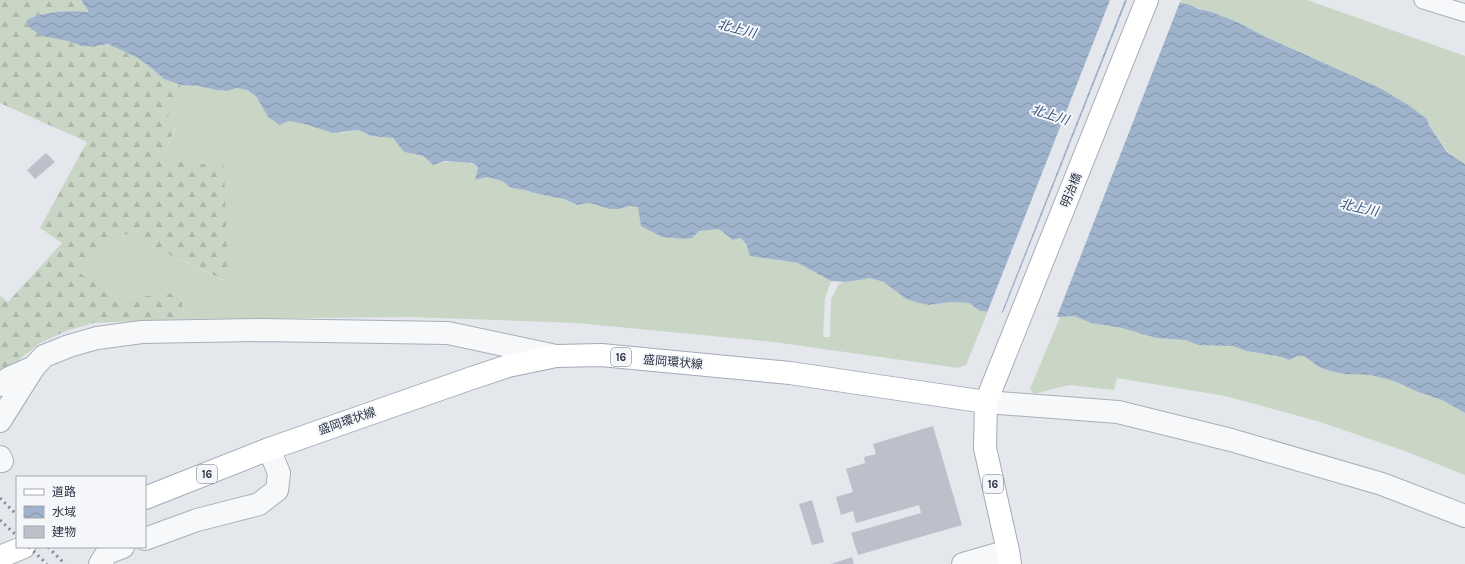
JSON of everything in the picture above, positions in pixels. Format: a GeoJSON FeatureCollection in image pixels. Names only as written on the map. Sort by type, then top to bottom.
{"type":"FeatureCollection","features":[{"type":"Feature","properties":{"kind":"main road","name":"明治橋"},"geometry":{"type":"LineString","coordinates":[[986,402],[1147,0]]}},
{"type":"Feature","properties":{"kind":"main road","name":"盛岡環状線"},"geometry":{"type":"LineString","coordinates":[[146,498],[269,449],[508,366],[556,356],[601,355],[790,373],[986,402]]}},
{"type":"Feature","properties":{"kind":"main road","name":"16"},"geometry":{"type":"LineString","coordinates":[[986,402],[985,448],[1009,558]]}},
{"type":"Feature","properties":{"kind":"main road"},"geometry":{"type":"LineString","coordinates":[[0,557],[22,548]]}},
{"type":"Feature","properties":{"kind":"street"},"geometry":{"type":"LineString","coordinates":[[1423,0],[1465,13]]}},
{"type":"Feature","properties":{"kind":"street"},"geometry":{"type":"LineString","coordinates":[[0,421],[34,367],[44,356],[69,346],[97,338],[142,332],[262,330],[448,333],[556,356]]}},
{"type":"Feature","properties":{"kind":"street"},"geometry":{"type":"LineString","coordinates":[[0,385],[9,378],[34,367]]}},
{"type":"Feature","properties":{"kind":"street"},"geometry":{"type":"LineString","coordinates":[[986,402],[1118,412],[1231,440],[1382,484],[1465,516]]}},
{"type":"Feature","properties":{"kind":"street"},"geometry":{"type":"LineString","coordinates":[[146,539],[197,520],[259,504],[276,490],[279,473],[269,449]]}},
{"type":"Feature","properties":{"kind":"street"},"geometry":{"type":"LineString","coordinates":[[100,564],[107,553],[120,548]]}},
{"type":"Feature","properties":{"kind":"street"},"geometry":{"type":"LineString","coordinates":[[963,564],[1009,558]]}},
{"type":"Feature","properties":{"kind":"green space"},"geometry":{"type":"Polygon","coordinates":[[[0,0],[81,0],[89,12],[66,11],[48,13],[26,21],[82,46],[108,44],[136,57],[164,79],[181,85],[165,123],[176,126],[161,160],[224,166],[228,282],[116,230],[78,272],[118,298],[180,293],[185,319],[93,323],[66,331],[40,343],[0,375],[0,296],[8,302],[62,243],[40,228],[87,142],[0,103],[0,0]]]}},
{"type":"Feature","properties":{"kind":"green space"},"geometry":{"type":"Polygon","coordinates":[[[1181,0],[1307,0],[1465,56],[1465,164],[1448,152],[1429,125],[1427,119],[1410,106],[1380,88],[1209,11],[1179,4],[1181,0]]]}},
{"type":"Feature","properties":{"kind":"green space"},"geometry":{"type":"Polygon","coordinates":[[[181,85],[199,86],[227,91],[237,88],[247,90],[256,96],[268,117],[280,125],[289,121],[342,133],[359,130],[371,136],[393,138],[404,152],[423,156],[433,165],[444,162],[473,164],[478,167],[475,180],[487,177],[502,181],[511,188],[564,199],[577,205],[589,203],[619,209],[630,206],[638,207],[692,238],[699,230],[720,229],[733,240],[741,238],[746,246],[779,260],[798,263],[831,281],[825,298],[823,337],[830,337],[831,299],[839,284],[869,278],[884,282],[906,299],[929,305],[951,302],[969,303],[980,311],[988,311],[966,365],[958,368],[774,342],[577,323],[409,317],[185,319],[180,293],[118,298],[77,272],[116,230],[227,282],[161,160],[176,127],[164,123],[181,85]]]}},
{"type":"Feature","properties":{"kind":"green space"},"geometry":{"type":"Polygon","coordinates":[[[1074,316],[1091,323],[1122,328],[1156,338],[1185,340],[1198,345],[1233,345],[1246,351],[1282,357],[1289,360],[1298,356],[1304,356],[1319,367],[1330,371],[1344,374],[1370,375],[1394,381],[1418,392],[1442,400],[1465,413],[1465,475],[1405,451],[1317,421],[1225,396],[1117,378],[1114,390],[1069,385],[1034,394],[1030,389],[1060,317],[1074,316]]]}},
{"type":"Feature","properties":{"kind":"water","name":"北上川"},"geometry":{"type":"Polygon","coordinates":[[[81,0],[1167,0],[1190,5],[1237,22],[1266,37],[1380,88],[1410,106],[1427,119],[1429,125],[1447,152],[1465,164],[1465,413],[1442,400],[1418,392],[1394,381],[1370,375],[1344,374],[1330,371],[1319,367],[1304,356],[1298,356],[1289,360],[1282,357],[1246,351],[1233,346],[1198,345],[1185,340],[1156,338],[1122,328],[1091,323],[1074,316],[1060,317],[980,311],[969,303],[951,302],[929,305],[919,303],[906,299],[884,282],[869,278],[845,282],[831,281],[798,263],[750,256],[747,246],[741,238],[733,240],[719,229],[699,231],[692,238],[687,239],[662,237],[641,226],[638,207],[630,206],[619,209],[610,209],[589,203],[577,205],[564,199],[511,188],[502,181],[487,177],[475,180],[478,167],[472,163],[445,161],[433,165],[423,156],[404,152],[393,138],[371,136],[359,130],[333,133],[289,121],[280,125],[268,117],[256,96],[247,90],[237,88],[227,91],[199,86],[181,85],[164,79],[136,57],[108,44],[82,46],[68,41],[42,36],[30,28],[26,21],[47,13],[65,11],[89,12],[81,0]]]}},
{"type":"Feature","properties":{"kind":"pier"},"geometry":{"type":"Polygon","coordinates":[[[1110,0],[1125,0],[1001,314],[987,313],[1110,0]]]}},
{"type":"Feature","properties":{"kind":"pier"},"geometry":{"type":"Polygon","coordinates":[[[1127,0],[1174,0],[1180,2],[1056,319],[1002,315],[1127,0]]]}},
{"type":"Feature","properties":{"kind":"building"},"geometry":{"type":"Polygon","coordinates":[[[46,153],[55,162],[35,179],[27,170],[46,153]]]}},
{"type":"Feature","properties":{"kind":"building"},"geometry":{"type":"Polygon","coordinates":[[[933,426],[962,525],[858,555],[851,533],[921,513],[919,505],[856,523],[853,511],[841,515],[836,497],[853,492],[846,469],[865,463],[864,457],[876,454],[873,444],[933,426]]]}},
{"type":"Feature","properties":{"kind":"building"},"geometry":{"type":"Polygon","coordinates":[[[812,500],[824,542],[812,545],[799,504],[812,500]]]}},
{"type":"Feature","properties":{"kind":"building"},"geometry":{"type":"Polygon","coordinates":[[[852,557],[854,564],[831,564],[852,557]]]}},
{"type":"Feature","properties":{"kind":"railway"},"geometry":{"type":"LineString","coordinates":[[0,498],[16,514]]}},
{"type":"Feature","properties":{"kind":"railway"},"geometry":{"type":"LineString","coordinates":[[0,520],[16,535]]}},
{"type":"Feature","properties":{"kind":"railway"},"geometry":{"type":"LineString","coordinates":[[30,548],[47,564]]}},
{"type":"Feature","properties":{"kind":"railway"},"geometry":{"type":"LineString","coordinates":[[49,548],[65,564]]}}]}
